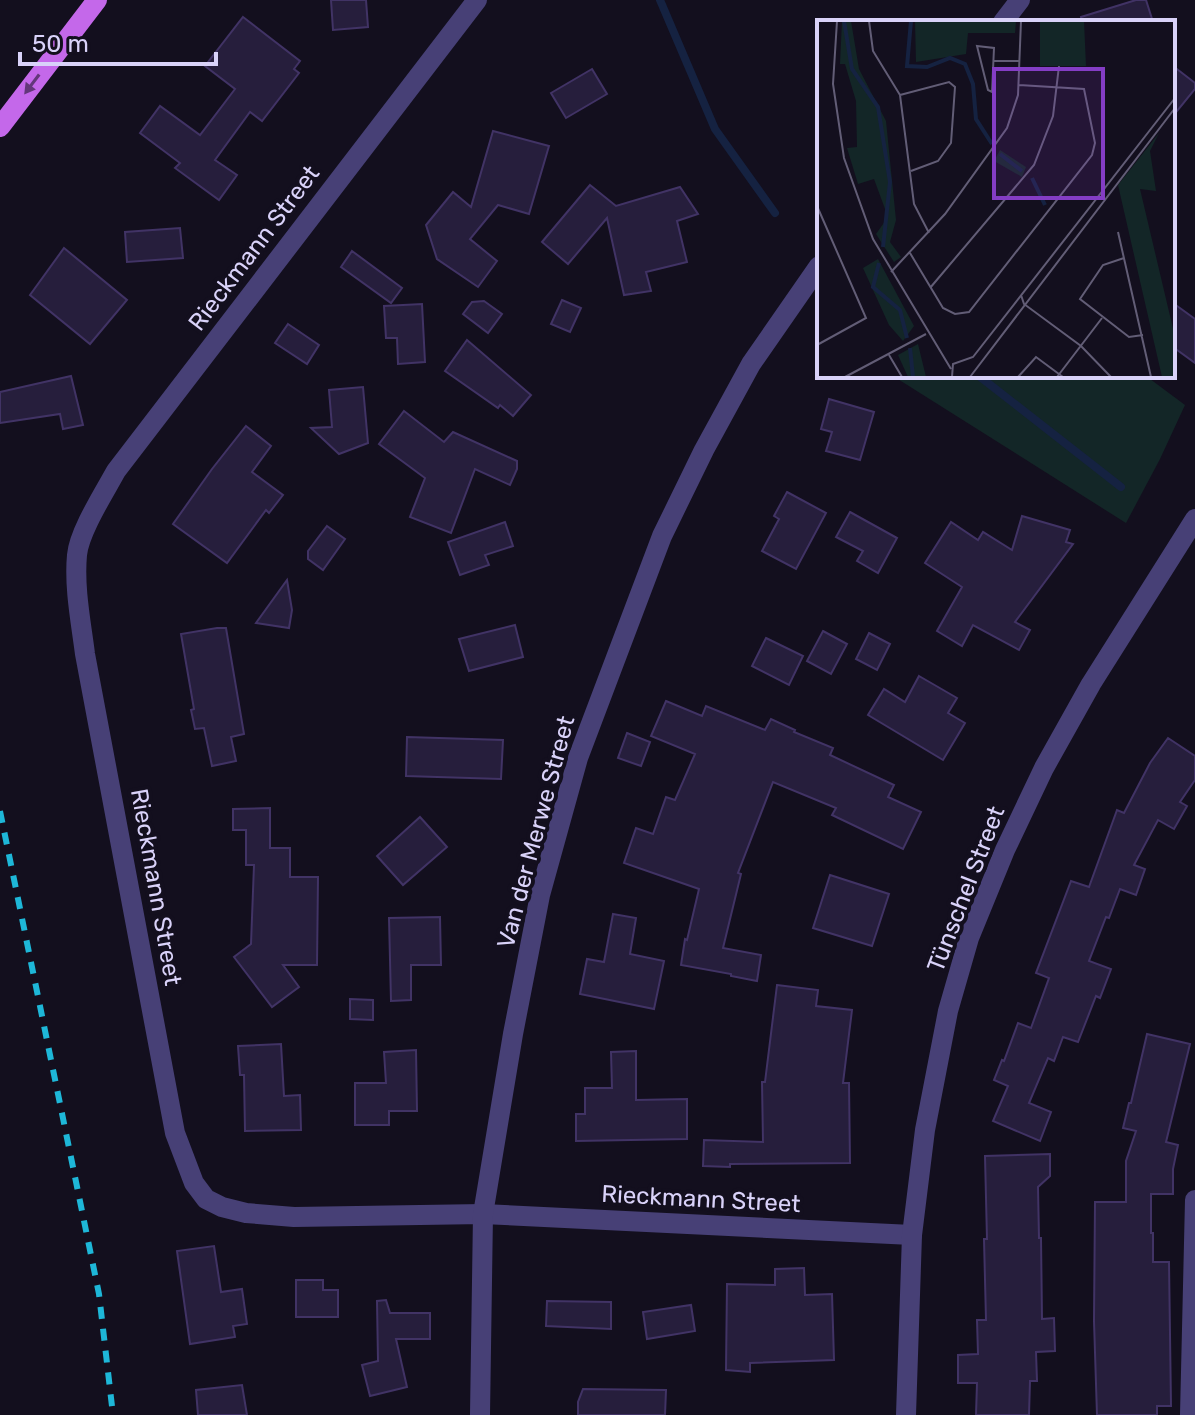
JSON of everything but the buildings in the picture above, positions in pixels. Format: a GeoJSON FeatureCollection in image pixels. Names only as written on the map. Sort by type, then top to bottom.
{"type":"FeatureCollection","features":[{"type":"Feature","properties":{"kind":"main road"},"geometry":{"type":"LineString","coordinates":[[0,127],[97,0]]}},
{"type":"Feature","properties":{"kind":"street","name":"Rieckmann Street"},"geometry":{"type":"LineString","coordinates":[[477,0],[116,471],[91,516],[77,553],[85,654],[175,1133],[194,1183],[206,1199],[246,1213],[294,1217],[483,1214],[912,1235]]}},
{"type":"Feature","properties":{"kind":"street"},"geometry":{"type":"LineString","coordinates":[[1005,20],[1020,0]]}},
{"type":"Feature","properties":{"kind":"street","name":"Van der Merwe Street"},"geometry":{"type":"LineString","coordinates":[[480,1415],[483,1214],[540,895],[578,758],[662,536],[676,507],[751,364],[817,269]]}},
{"type":"Feature","properties":{"kind":"street","name":"Tünschel Street"},"geometry":{"type":"LineString","coordinates":[[906,1415],[912,1235],[925,1130],[948,1011],[969,938],[1005,850],[1044,768],[1091,684],[1195,519]]}},
{"type":"Feature","properties":{"kind":"street"},"geometry":{"type":"LineString","coordinates":[[1190,1415],[1195,1200]]}},
{"type":"Feature","properties":{"kind":"green space"},"geometry":{"type":"Polygon","coordinates":[[[896,378],[1149,378],[1185,405],[1126,523],[896,378]]]}},
{"type":"Feature","properties":{"kind":"waterway"},"geometry":{"type":"LineString","coordinates":[[660,0],[715,129],[775,213]]}},
{"type":"Feature","properties":{"kind":"waterway"},"geometry":{"type":"LineString","coordinates":[[982,378],[1121,487]]}},
{"type":"Feature","properties":{"kind":"railway"},"geometry":{"type":"LineString","coordinates":[[0,811],[99,1294],[113,1415]]}}]}
